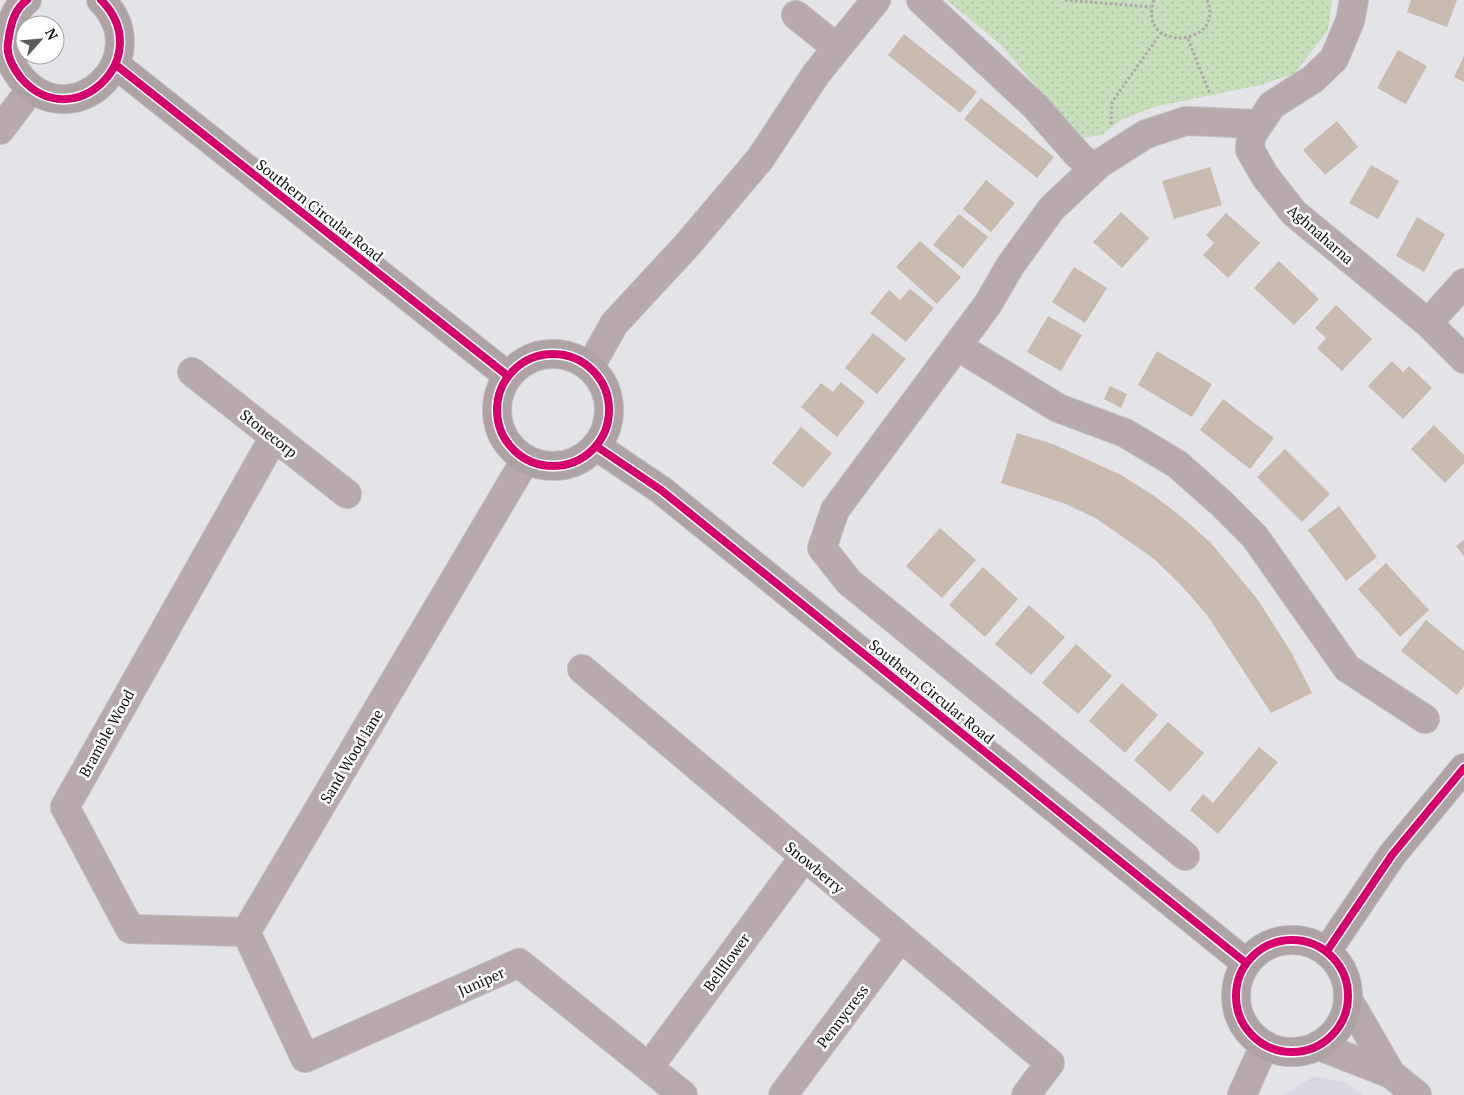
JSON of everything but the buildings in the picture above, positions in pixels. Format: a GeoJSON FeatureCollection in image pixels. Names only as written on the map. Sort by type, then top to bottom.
{"type":"FeatureCollection","features":[{"type":"Feature","properties":{"kind":"main road"},"geometry":{"type":"LineString","coordinates":[[14,5],[7,47],[14,69],[30,89],[48,97],[71,99],[91,92],[108,78],[116,65],[121,39],[116,20],[101,0]]}},
{"type":"Feature","properties":{"kind":"main road","name":"Southern Circular Road"},"geometry":{"type":"LineString","coordinates":[[116,65],[508,376]]}},
{"type":"Feature","properties":{"kind":"main road"},"geometry":{"type":"LineString","coordinates":[[546,353],[562,354],[576,358],[590,366],[601,380],[608,396],[610,414],[605,431],[596,446],[582,459],[563,466],[544,466],[526,459],[511,447],[498,430],[496,412],[499,393],[508,376],[518,364],[546,353]]}},
{"type":"Feature","properties":{"kind":"main road","name":"Southern Circular Road"},"geometry":{"type":"LineString","coordinates":[[596,446],[662,490],[1246,963]]}},
{"type":"Feature","properties":{"kind":"main road"},"geometry":{"type":"LineString","coordinates":[[1327,952],[1392,855],[1464,768]]}},
{"type":"Feature","properties":{"kind":"main road"},"geometry":{"type":"LineString","coordinates":[[1293,940],[1311,943],[1327,952],[1340,966],[1347,982],[1349,1001],[1344,1019],[1334,1035],[1319,1046],[1302,1053],[1282,1052],[1264,1046],[1250,1034],[1240,1018],[1235,999],[1237,980],[1246,963],[1259,950],[1275,942],[1293,940]]}},
{"type":"Feature","properties":{"kind":"street"},"geometry":{"type":"LineString","coordinates":[[590,366],[614,324],[688,244],[760,159],[816,74],[876,0]]}},
{"type":"Feature","properties":{"kind":"street"},"geometry":{"type":"LineString","coordinates":[[921,0],[1035,106],[1078,155],[1101,163]]}},
{"type":"Feature","properties":{"kind":"street","name":"Aghnaharna"},"geometry":{"type":"LineString","coordinates":[[1354,0],[1350,22],[1334,59],[1313,79],[1272,105],[1257,124],[1251,136],[1250,150],[1265,176],[1294,213],[1428,322],[1464,359]]}},
{"type":"Feature","properties":{"kind":"street"},"geometry":{"type":"LineString","coordinates":[[796,15],[837,48]]}},
{"type":"Feature","properties":{"kind":"street"},"geometry":{"type":"LineString","coordinates":[[0,130],[30,89]]}},
{"type":"Feature","properties":{"kind":"street"},"geometry":{"type":"LineString","coordinates":[[1185,856],[849,582],[822,548],[835,510],[956,346],[1052,208],[1101,163],[1146,134],[1186,121],[1257,124]]}},
{"type":"Feature","properties":{"kind":"street"},"geometry":{"type":"LineString","coordinates":[[1428,322],[1464,283]]}},
{"type":"Feature","properties":{"kind":"street"},"geometry":{"type":"LineString","coordinates":[[956,346],[1058,408],[1125,433],[1177,464],[1222,503],[1255,537],[1347,668],[1425,720]]}},
{"type":"Feature","properties":{"kind":"street","name":"Stonecorp"},"geometry":{"type":"LineString","coordinates":[[192,372],[347,494]]}},
{"type":"Feature","properties":{"kind":"street","name":"Bramble Wood"},"geometry":{"type":"LineString","coordinates":[[246,932],[130,929],[65,807],[274,437]]}},
{"type":"Feature","properties":{"kind":"street","name":"Sand Wood lane"},"geometry":{"type":"LineString","coordinates":[[246,932],[526,459]]}},
{"type":"Feature","properties":{"kind":"street","name":"Snowberry"},"geometry":{"type":"LineString","coordinates":[[582,669],[1050,1063],[1026,1095]]}},
{"type":"Feature","properties":{"kind":"street","name":"Bellflower"},"geometry":{"type":"LineString","coordinates":[[649,1067],[804,857]]}},
{"type":"Feature","properties":{"kind":"street","name":"Juniper"},"geometry":{"type":"LineString","coordinates":[[246,932],[305,1058],[519,964],[683,1095]]}},
{"type":"Feature","properties":{"kind":"street","name":"Pennycress"},"geometry":{"type":"LineString","coordinates":[[784,1095],[900,938]]}},
{"type":"Feature","properties":{"kind":"street"},"geometry":{"type":"LineString","coordinates":[[1349,1001],[1391,1074]]}},
{"type":"Feature","properties":{"kind":"street"},"geometry":{"type":"LineString","coordinates":[[1242,1095],[1264,1046]]}},
{"type":"Feature","properties":{"kind":"street"},"geometry":{"type":"LineString","coordinates":[[1319,1046],[1391,1074],[1417,1095]]}},
{"type":"Feature","properties":{"kind":"path"},"geometry":{"type":"LineString","coordinates":[[1065,0],[1151,8]]}},
{"type":"Feature","properties":{"kind":"path"},"geometry":{"type":"LineString","coordinates":[[1154,0],[1151,8],[1153,22],[1161,33],[1174,39],[1188,39],[1200,32],[1208,20],[1209,6],[1207,0]]}},
{"type":"Feature","properties":{"kind":"path"},"geometry":{"type":"LineString","coordinates":[[1101,163],[1112,102],[1161,33]]}},
{"type":"Feature","properties":{"kind":"path"},"geometry":{"type":"LineString","coordinates":[[1188,39],[1221,122]]}},
{"type":"Feature","properties":{"kind":"shaded area"},"geometry":{"type":"Polygon","coordinates":[[[1315,1076],[1347,1083],[1363,1095],[1283,1095],[1315,1076]]]}},
{"type":"Feature","properties":{"kind":"green space"},"geometry":{"type":"Polygon","coordinates":[[[947,0],[1332,0],[1328,30],[1294,74],[1260,85],[1154,107],[1121,120],[1102,135],[1081,138],[1001,45],[947,0]]]}},
{"type":"Feature","properties":{"kind":"cycle path"},"geometry":{"type":"LineString","coordinates":[[27,0],[18,9],[11,25],[8,48],[9,57],[21,78],[42,94],[63,99],[84,95],[102,83],[114,66],[120,45],[116,22],[101,0]]}},
{"type":"Feature","properties":{"kind":"cycle path"},"geometry":{"type":"LineString","coordinates":[[116,65],[508,376]]}},
{"type":"Feature","properties":{"kind":"cycle path"},"geometry":{"type":"LineString","coordinates":[[553,354],[575,358],[593,370],[605,388],[609,410],[605,432],[593,450],[575,462],[553,466],[531,462],[513,450],[501,432],[497,410],[501,388],[513,370],[531,358],[553,354]]}},
{"type":"Feature","properties":{"kind":"cycle path"},"geometry":{"type":"LineString","coordinates":[[596,446],[661,490],[1246,963]]}},
{"type":"Feature","properties":{"kind":"cycle path"},"geometry":{"type":"LineString","coordinates":[[1327,951],[1392,855],[1464,768]]}},
{"type":"Feature","properties":{"kind":"cycle path"},"geometry":{"type":"LineString","coordinates":[[1292,940],[1314,944],[1332,956],[1344,974],[1348,996],[1344,1018],[1332,1036],[1314,1048],[1292,1052],[1270,1048],[1252,1036],[1240,1018],[1236,996],[1240,974],[1252,956],[1270,944],[1292,940]]}}]}
